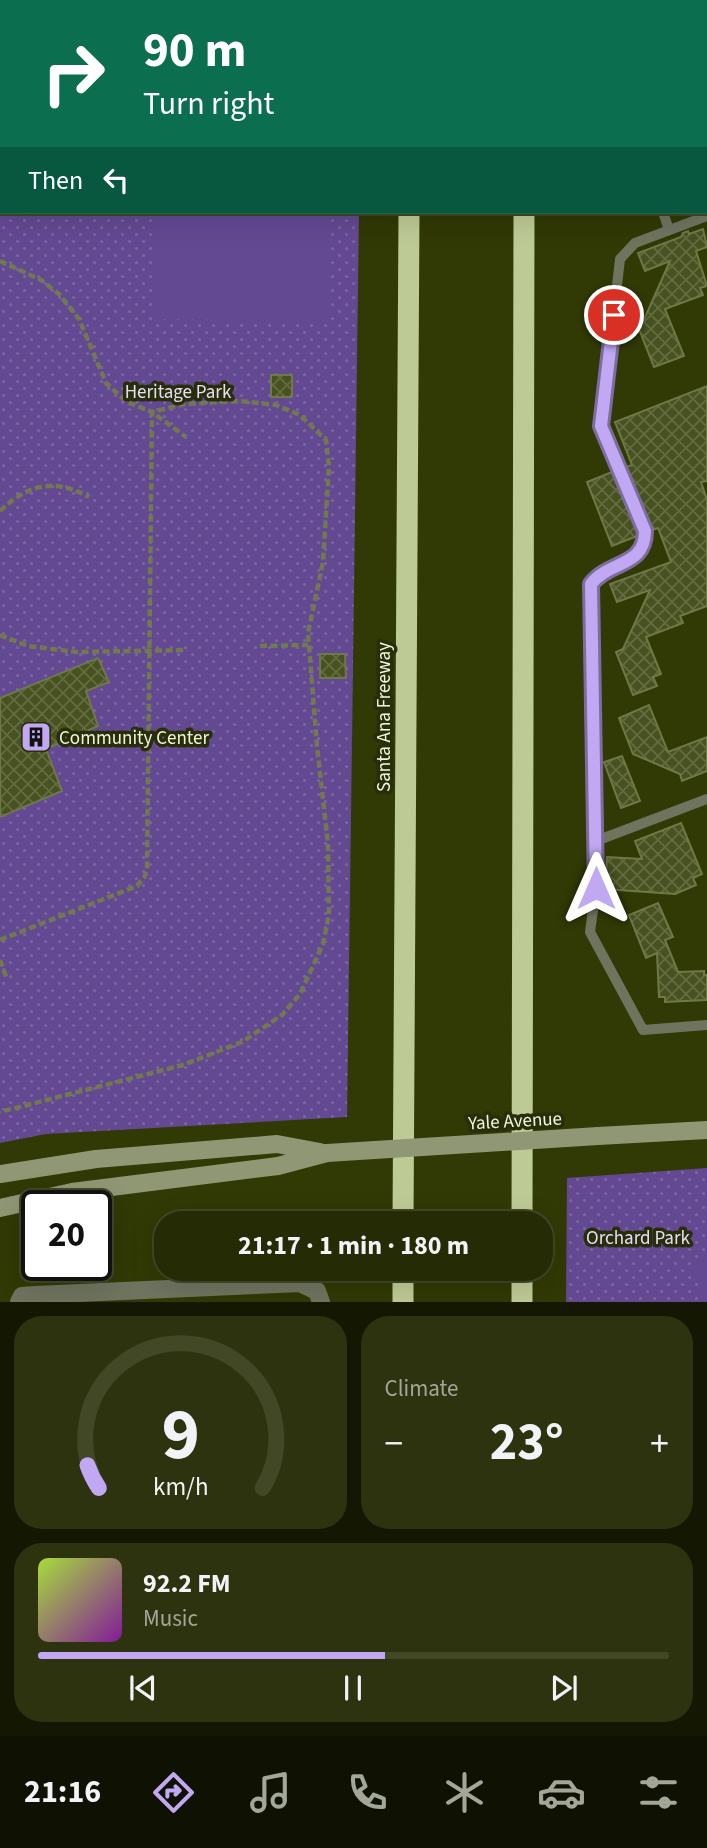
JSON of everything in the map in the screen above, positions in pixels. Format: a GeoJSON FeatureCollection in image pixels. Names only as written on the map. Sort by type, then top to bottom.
{"type":"FeatureCollection","features":[{"type":"Feature","properties":{"kind":"highway","name":"Santa Ana Freeway"},"geometry":{"type":"LineString","coordinates":[[403,1211],[409,214]]}},
{"type":"Feature","properties":{"kind":"highway"},"geometry":{"type":"LineString","coordinates":[[522,1211],[524,214]]}},
{"type":"Feature","properties":{"kind":"highway"},"geometry":{"type":"LineString","coordinates":[[403,1281],[403,1302]]}},
{"type":"Feature","properties":{"kind":"highway"},"geometry":{"type":"LineString","coordinates":[[522,1281],[522,1302]]}},
{"type":"Feature","properties":{"kind":"main road","name":"Yale Avenue"},"geometry":{"type":"LineString","coordinates":[[0,1209],[72,1192],[278,1166],[327,1153],[707,1130]]}},
{"type":"Feature","properties":{"kind":"main road","name":"Yale Avenue"},"geometry":{"type":"LineString","coordinates":[[0,1174],[96,1158],[277,1144],[327,1153]]}},
{"type":"Feature","properties":{"kind":"street"},"geometry":{"type":"LineString","coordinates":[[19,1302],[22,1296],[35,1294],[300,1283],[319,1297]]}},
{"type":"Feature","properties":{"kind":"lane"},"geometry":{"type":"LineString","coordinates":[[664,214],[669,230]]}},
{"type":"Feature","properties":{"kind":"lane"},"geometry":{"type":"LineString","coordinates":[[707,216],[635,243],[620,260],[601,426],[645,531],[645,544],[637,556],[600,573],[591,584],[596,888],[590,932],[643,1030],[707,1025]]}},
{"type":"Feature","properties":{"kind":"lane"},"geometry":{"type":"LineString","coordinates":[[596,841],[707,799]]}},
{"type":"Feature","properties":{"kind":"path"},"geometry":{"type":"LineString","coordinates":[[0,261],[41,280],[59,294],[79,319],[106,383],[127,402],[152,412],[186,437]]}},
{"type":"Feature","properties":{"kind":"path"},"geometry":{"type":"LineString","coordinates":[[0,1112],[183,1065],[242,1042],[282,1015],[300,994],[323,944],[329,915],[328,844],[308,633],[323,562],[329,466],[326,440],[300,415],[276,405],[240,401],[184,404],[152,412]]}},
{"type":"Feature","properties":{"kind":"path"},"geometry":{"type":"LineString","coordinates":[[0,940],[136,886],[145,876],[152,412]]}},
{"type":"Feature","properties":{"kind":"path"},"geometry":{"type":"LineString","coordinates":[[1,508],[32,488],[50,485],[74,489],[89,497]]}},
{"type":"Feature","properties":{"kind":"path"},"geometry":{"type":"LineString","coordinates":[[0,635],[28,646],[76,652],[187,650]]}},
{"type":"Feature","properties":{"kind":"path"},"geometry":{"type":"LineString","coordinates":[[260,646],[309,645]]}},
{"type":"Feature","properties":{"kind":"path"},"geometry":{"type":"LineString","coordinates":[[0,960],[7,979]]}},
{"type":"Feature","properties":{"kind":"green space","name":"Heritage Park"},"geometry":{"type":"Polygon","coordinates":[[[0,214],[359,214],[347,1117],[46,1134],[0,1143],[0,214]]]}},
{"type":"Feature","properties":{"kind":"green space"},"geometry":{"type":"Polygon","coordinates":[[[152,214],[328,214],[328,321],[153,319],[152,214]]]}},
{"type":"Feature","properties":{"kind":"green space","name":"Orchard Park"},"geometry":{"type":"Polygon","coordinates":[[[707,1168],[707,1302],[566,1302],[567,1178],[707,1168]]]}},
{"type":"Feature","properties":{"kind":"green space"},"geometry":{"type":"Polygon","coordinates":[[[707,1260],[707,1302],[704,1302],[692,1265],[707,1260]]]}},
{"type":"Feature","properties":{"kind":"building"},"geometry":{"type":"Polygon","coordinates":[[[703,229],[707,247],[696,251],[707,286],[700,288],[703,295],[665,309],[684,356],[654,367],[637,324],[643,322],[670,261],[645,271],[638,253],[681,237],[688,231],[689,234],[703,229]]]}},
{"type":"Feature","properties":{"kind":"building"},"geometry":{"type":"Polygon","coordinates":[[[271,375],[292,375],[292,397],[271,397],[271,375]]]}},
{"type":"Feature","properties":{"kind":"building"},"geometry":{"type":"Polygon","coordinates":[[[707,386],[707,481],[701,482],[707,500],[707,606],[680,616],[683,623],[646,637],[661,674],[653,677],[657,686],[633,695],[616,652],[623,649],[650,590],[617,602],[610,584],[671,562],[658,528],[652,530],[626,467],[632,465],[615,422],[707,386]]]}},
{"type":"Feature","properties":{"kind":"building"},"geometry":{"type":"Polygon","coordinates":[[[612,472],[637,536],[612,546],[587,482],[612,472]]]}},
{"type":"Feature","properties":{"kind":"building"},"geometry":{"type":"Polygon","coordinates":[[[320,654],[345,654],[346,678],[320,678],[320,654]]]}},
{"type":"Feature","properties":{"kind":"building","name":"Community Center"},"geometry":{"type":"Polygon","coordinates":[[[98,658],[109,682],[86,691],[98,726],[46,749],[62,791],[0,817],[0,698],[98,658]]]}},
{"type":"Feature","properties":{"kind":"building"},"geometry":{"type":"Polygon","coordinates":[[[649,705],[668,752],[707,737],[707,771],[682,781],[680,774],[633,754],[619,718],[649,705]]]}},
{"type":"Feature","properties":{"kind":"building"},"geometry":{"type":"Polygon","coordinates":[[[622,756],[640,801],[621,808],[604,762],[622,756]]]}},
{"type":"Feature","properties":{"kind":"building"},"geometry":{"type":"Polygon","coordinates":[[[681,823],[702,874],[693,878],[696,885],[675,894],[605,889],[607,857],[642,859],[635,841],[681,823]]]}},
{"type":"Feature","properties":{"kind":"building"},"geometry":{"type":"Polygon","coordinates":[[[658,903],[673,937],[665,940],[678,972],[704,971],[704,975],[707,975],[707,1000],[665,1002],[665,997],[659,997],[657,953],[646,958],[629,915],[658,903]]]}},
{"type":"Feature","properties":{"kind":"place","name":"Community Center"},"geometry":{"type":"Point","coordinates":[36,737]}},
{"type":"Feature","properties":{"kind":"route"},"geometry":{"type":"LineString","coordinates":[[596,888],[591,584],[600,573],[637,556],[645,544],[645,531],[601,426],[614,315]]}}]}
